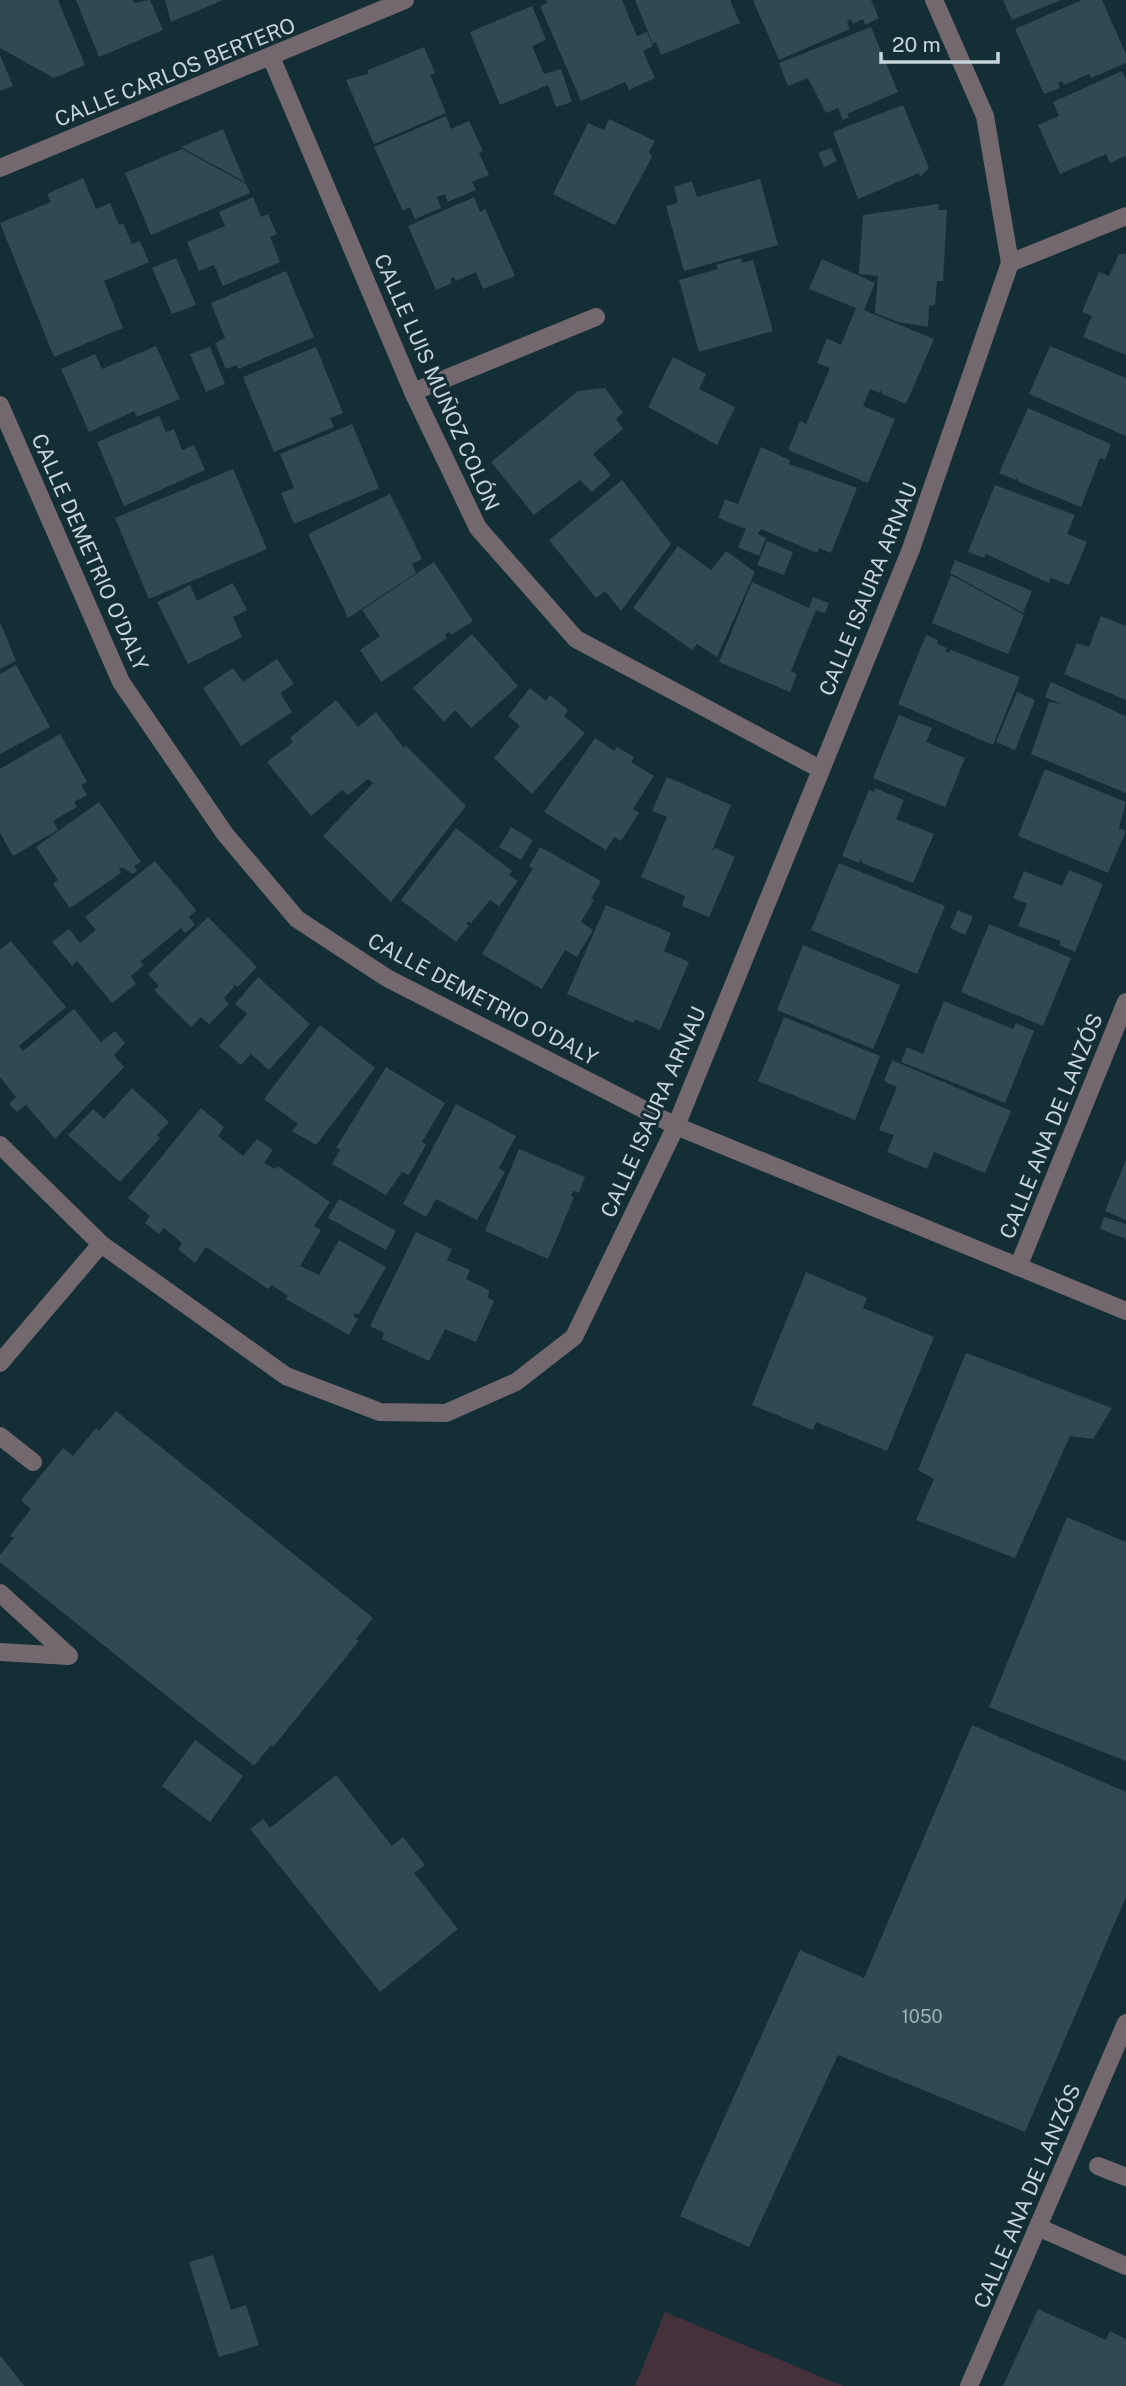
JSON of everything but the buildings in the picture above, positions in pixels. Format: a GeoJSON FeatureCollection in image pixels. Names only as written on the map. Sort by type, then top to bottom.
{"type":"FeatureCollection","features":[{"type":"Feature","properties":{"kind":"street","name":"CALLE CARLOS BERTERO"},"geometry":{"type":"LineString","coordinates":[[0,168],[405,0]]}},
{"type":"Feature","properties":{"kind":"street"},"geometry":{"type":"LineString","coordinates":[[934,0],[985,116],[1010,263],[1126,216]]}},
{"type":"Feature","properties":{"kind":"street","name":"CALLE LUIS MUÑOZ COLÓN"},"geometry":{"type":"LineString","coordinates":[[271,57],[413,393],[478,528],[576,639],[820,769]]}},
{"type":"Feature","properties":{"kind":"street","name":"CALLE ISAURA ARNAU"},"geometry":{"type":"LineString","coordinates":[[0,1145],[101,1244],[286,1376],[380,1412],[446,1413],[516,1382],[574,1337],[676,1126],[911,549],[1010,263]]}},
{"type":"Feature","properties":{"kind":"street"},"geometry":{"type":"LineString","coordinates":[[413,393],[596,317]]}},
{"type":"Feature","properties":{"kind":"street","name":"CALLE DEMETRIO O'DALY"},"geometry":{"type":"LineString","coordinates":[[0,405],[121,682],[225,834],[297,919],[387,978],[676,1126],[1126,1311]]}},
{"type":"Feature","properties":{"kind":"street","name":"CALLE ANA DE LANZÓS"},"geometry":{"type":"LineString","coordinates":[[1018,1268],[1126,1002]]}},
{"type":"Feature","properties":{"kind":"street"},"geometry":{"type":"LineString","coordinates":[[0,1363],[101,1244]]}},
{"type":"Feature","properties":{"kind":"street"},"geometry":{"type":"LineString","coordinates":[[0,1436],[33,1462]]}},
{"type":"Feature","properties":{"kind":"street"},"geometry":{"type":"LineString","coordinates":[[0,1593],[69,1656],[0,1652]]}},
{"type":"Feature","properties":{"kind":"street","name":"CALLE ANA DE LANZÓS"},"geometry":{"type":"LineString","coordinates":[[969,2386],[1040,2228],[1126,2023]]}},
{"type":"Feature","properties":{"kind":"street"},"geometry":{"type":"LineString","coordinates":[[1098,2166],[1126,2177]]}},
{"type":"Feature","properties":{"kind":"street"},"geometry":{"type":"LineString","coordinates":[[1040,2228],[1126,2266]]}},
{"type":"Feature","properties":{"kind":"shaded area"},"geometry":{"type":"Polygon","coordinates":[[[665,2312],[843,2386],[635,2386],[665,2312]]]}}]}
